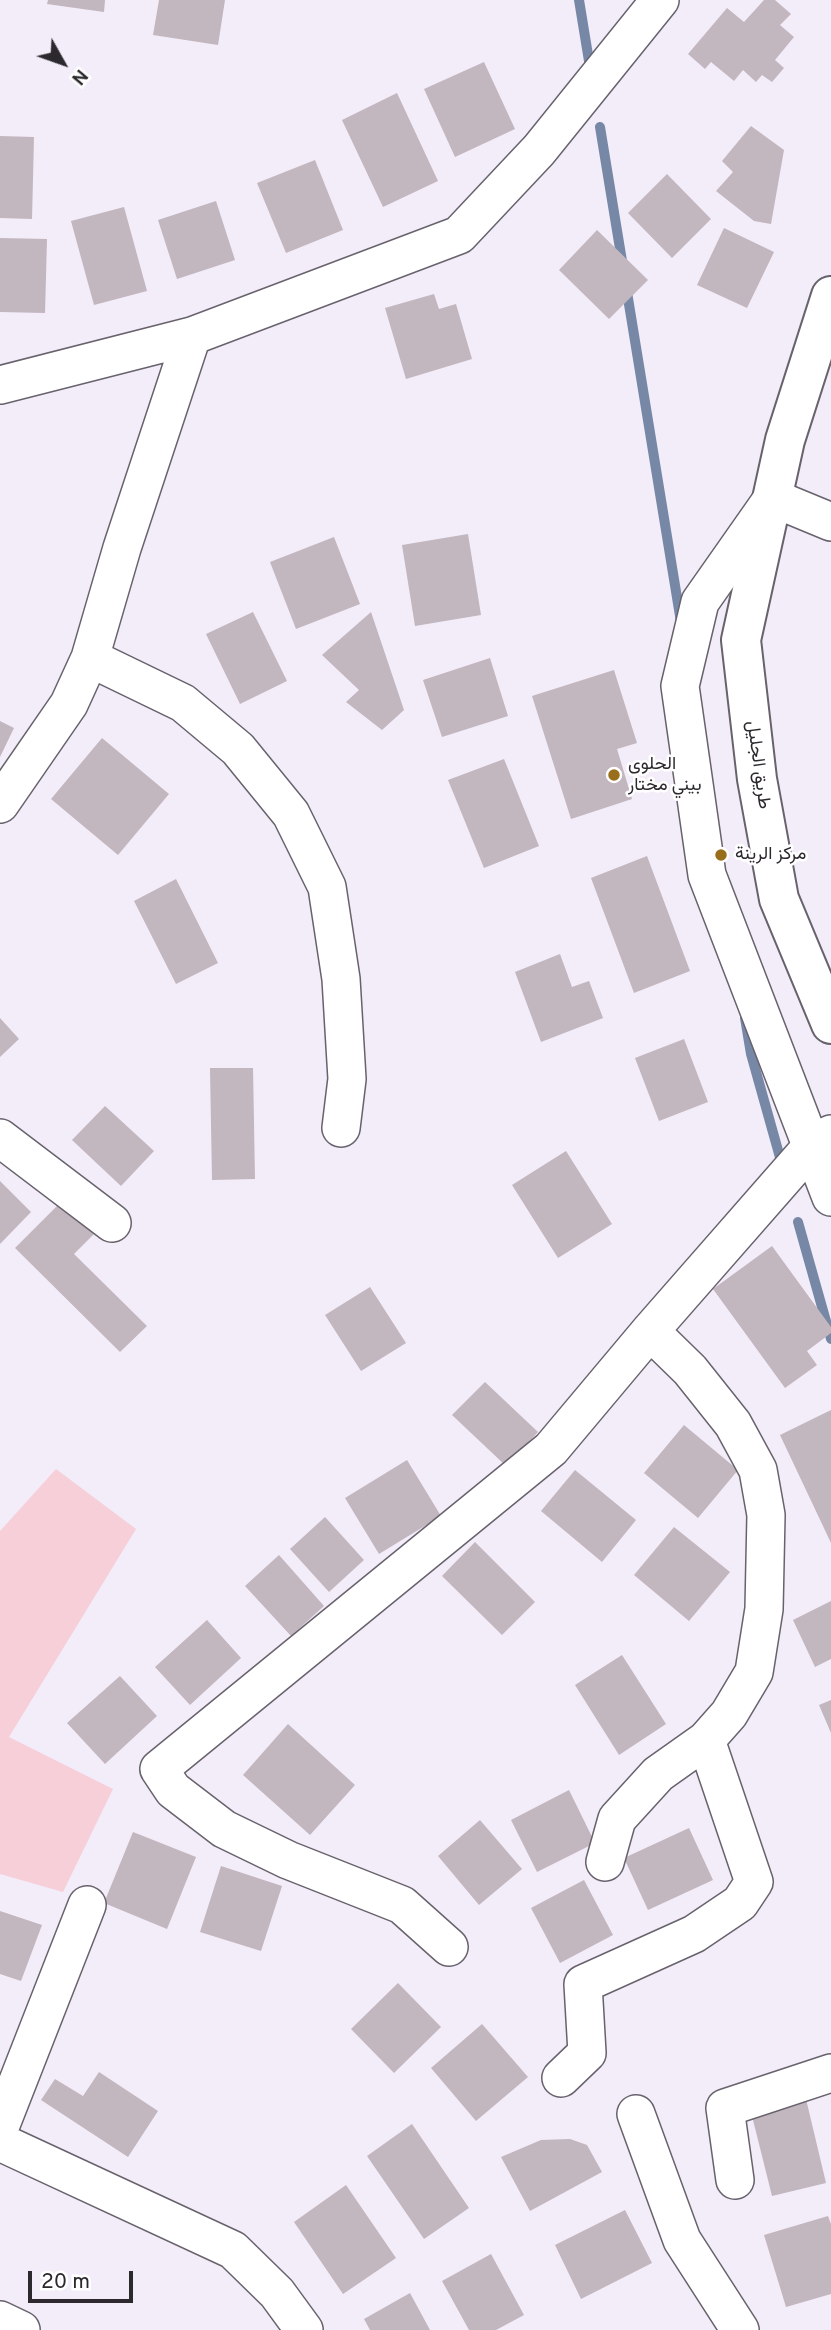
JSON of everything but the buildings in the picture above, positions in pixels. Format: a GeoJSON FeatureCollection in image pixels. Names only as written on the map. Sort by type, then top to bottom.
{"type":"FeatureCollection","features":[{"type":"Feature","properties":{"kind":"main road","name":"طريق الجليل"},"geometry":{"type":"LineString","coordinates":[[831,296],[785,440],[741,640],[757,779],[779,899],[831,1024]]}},
{"type":"Feature","properties":{"kind":"main road","name":"طريق الجليل"},"geometry":{"type":"LineString","coordinates":[[773,498],[810,428],[831,364]]}},
{"type":"Feature","properties":{"kind":"street"},"geometry":{"type":"LineString","coordinates":[[0,385],[192,336],[459,235],[539,150],[660,0]]}},
{"type":"Feature","properties":{"kind":"street"},"geometry":{"type":"LineString","coordinates":[[0,804],[69,704],[90,658],[122,548],[192,336]]}},
{"type":"Feature","properties":{"kind":"street"},"geometry":{"type":"LineString","coordinates":[[831,523],[773,498],[700,602],[680,686],[707,874],[821,1140],[831,1197]]}},
{"type":"Feature","properties":{"kind":"street"},"geometry":{"type":"LineString","coordinates":[[90,658],[183,703],[238,750],[291,814],[327,887],[341,979],[347,1079],[341,1128]]}},
{"type":"Feature","properties":{"kind":"street"},"geometry":{"type":"LineString","coordinates":[[0,1138],[112,1223]]}},
{"type":"Feature","properties":{"kind":"street"},"geometry":{"type":"LineString","coordinates":[[449,1947],[402,1905],[288,1860],[224,1829],[173,1790],[159,1769],[551,1449],[650,1331],[821,1140]]}},
{"type":"Feature","properties":{"kind":"street"},"geometry":{"type":"LineString","coordinates":[[605,1862],[617,1819],[658,1773],[706,1740],[729,1714],[754,1672],[764,1609],[766,1515],[758,1470],[733,1424],[690,1370],[650,1331]]}},
{"type":"Feature","properties":{"kind":"street"},"geometry":{"type":"LineString","coordinates":[[561,2078],[587,2053],[583,1984],[694,1934],[740,1903],[754,1882],[706,1740]]}},
{"type":"Feature","properties":{"kind":"street"},"geometry":{"type":"LineString","coordinates":[[0,2127],[87,1905]]}},
{"type":"Feature","properties":{"kind":"street"},"geometry":{"type":"LineString","coordinates":[[735,2180],[725,2108],[831,2073]]}},
{"type":"Feature","properties":{"kind":"street"},"geometry":{"type":"LineString","coordinates":[[636,2114],[682,2240],[740,2330]]}},
{"type":"Feature","properties":{"kind":"street"},"geometry":{"type":"LineString","coordinates":[[0,2141],[233,2250],[277,2293],[304,2330]]}},
{"type":"Feature","properties":{"kind":"street"},"geometry":{"type":"LineString","coordinates":[[0,2320],[21,2330]]}},
{"type":"Feature","properties":{"kind":"shaded area"},"geometry":{"type":"Polygon","coordinates":[[[56,1469],[136,1529],[9,1737],[113,1789],[63,1892],[0,1874],[0,1531],[56,1469]]]}},
{"type":"Feature","properties":{"kind":"waterway"},"geometry":{"type":"LineString","coordinates":[[579,0],[589,61]]}},
{"type":"Feature","properties":{"kind":"waterway"},"geometry":{"type":"LineString","coordinates":[[600,127],[623,267]]}},
{"type":"Feature","properties":{"kind":"waterway"},"geometry":{"type":"LineString","coordinates":[[626,286],[681,622]]}},
{"type":"Feature","properties":{"kind":"waterway"},"geometry":{"type":"LineString","coordinates":[[745,1018],[751,1054],[781,1161]]}},
{"type":"Feature","properties":{"kind":"waterway"},"geometry":{"type":"LineString","coordinates":[[798,1222],[831,1339]]}},
{"type":"Feature","properties":{"kind":"place","name":"الحلوى بيني مختار"},"geometry":{"type":"Point","coordinates":[614,775]}},
{"type":"Feature","properties":{"kind":"place","name":"مركز الرينة"},"geometry":{"type":"Point","coordinates":[721,855]}}]}
